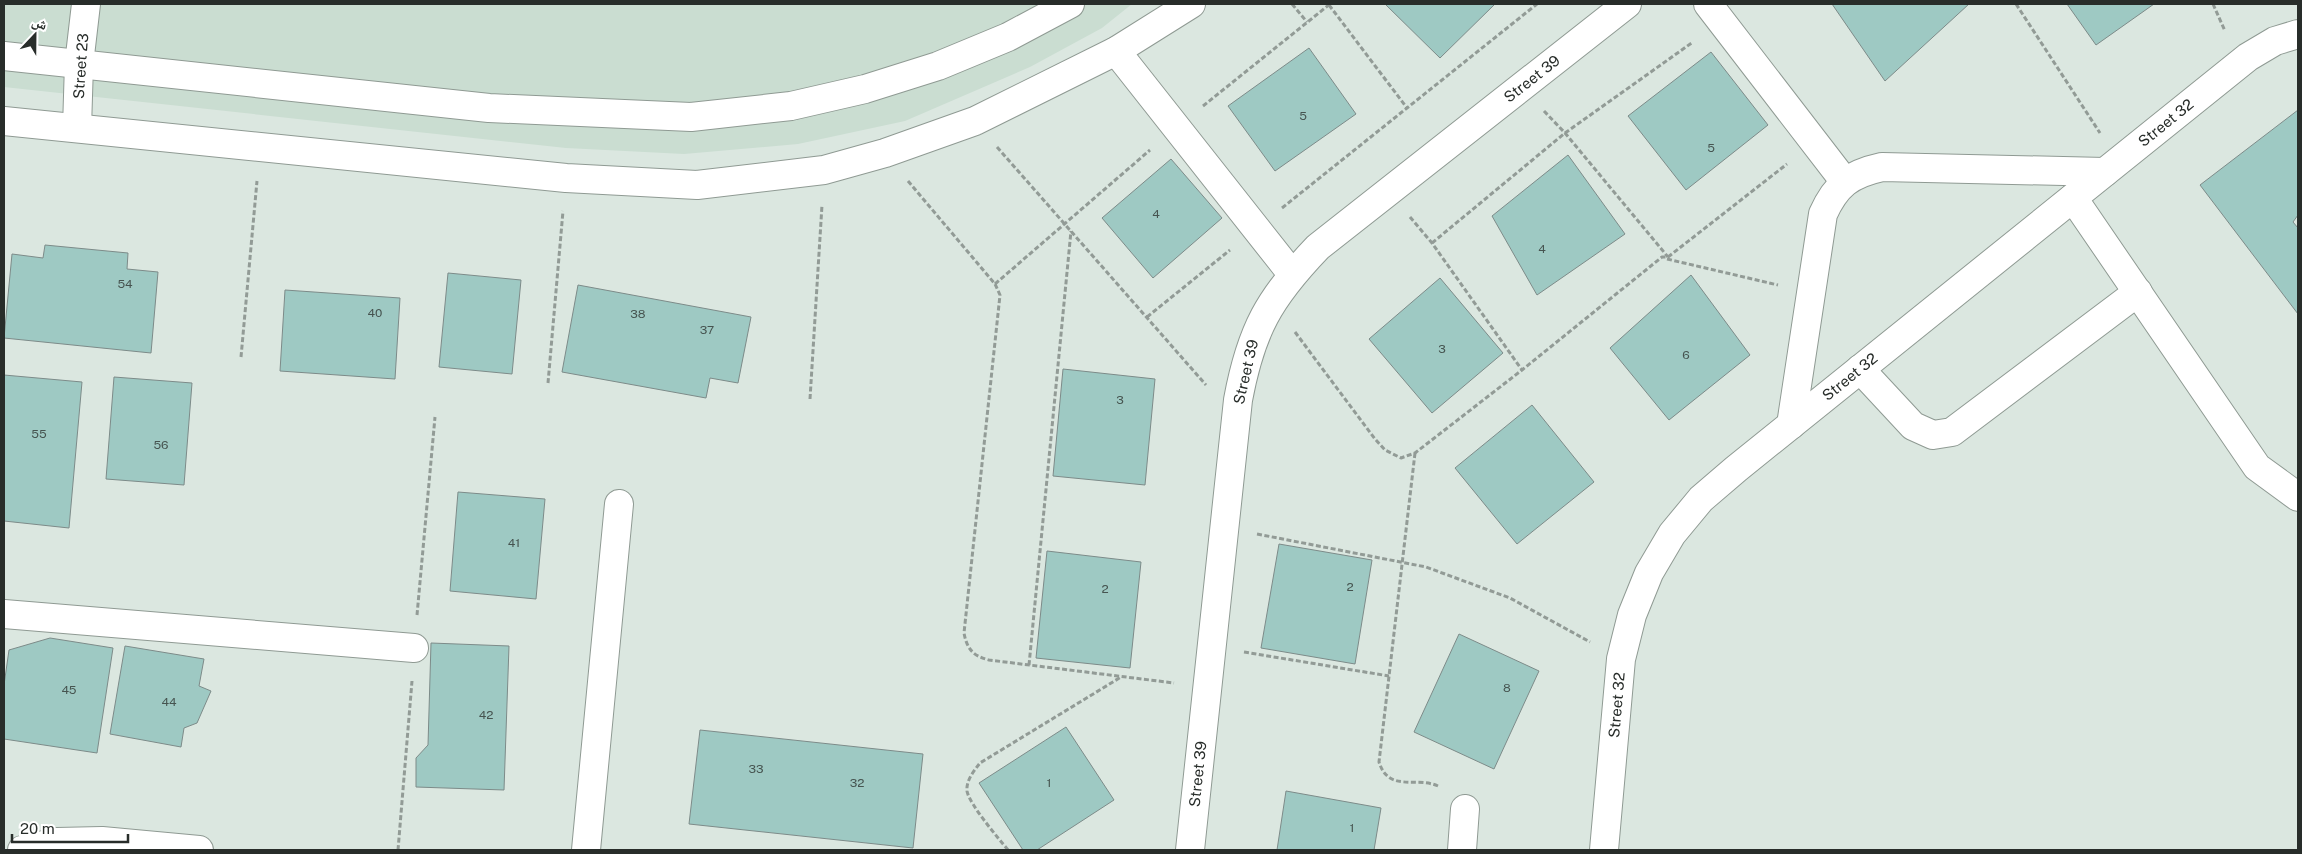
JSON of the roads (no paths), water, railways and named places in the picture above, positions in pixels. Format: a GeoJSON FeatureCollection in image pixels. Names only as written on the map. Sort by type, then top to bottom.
{"type":"FeatureCollection","features":[{"type":"Feature","properties":{"kind":"street","name":"Street 23"},"geometry":{"type":"LineString","coordinates":[[77,128],[79,64],[86,4]]}},
{"type":"Feature","properties":{"kind":"street"},"geometry":{"type":"LineString","coordinates":[[4,56],[489,108],[691,117],[791,106],[865,89],[946,63],[1008,37],[1070,4]]}},
{"type":"Feature","properties":{"kind":"street"},"geometry":{"type":"LineString","coordinates":[[4,121],[566,178],[697,185],[824,170],[885,154],[975,121],[1116,52],[1191,4]]}},
{"type":"Feature","properties":{"kind":"street","name":"Street 39"},"geometry":{"type":"LineString","coordinates":[[1190,850],[1236,419],[1244,366],[1256,332],[1272,301],[1292,274],[1318,247],[1627,4]]}},
{"type":"Feature","properties":{"kind":"street"},"geometry":{"type":"LineString","coordinates":[[1715,12],[1814,144],[1845,182]]}},
{"type":"Feature","properties":{"kind":"street","name":"Street 32"},"geometry":{"type":"LineString","coordinates":[[1604,850],[1621,659],[1632,615],[1649,573],[1672,534],[1702,499],[1791,425],[2248,57],[2275,41],[2298,34]]}},
{"type":"Feature","properties":{"kind":"street"},"geometry":{"type":"LineString","coordinates":[[1116,52],[1292,274]]}},
{"type":"Feature","properties":{"kind":"street"},"geometry":{"type":"LineString","coordinates":[[1791,425],[1823,214],[1831,196],[1845,182],[1862,172],[1882,167],[2112,166]]}},
{"type":"Feature","properties":{"kind":"street"},"geometry":{"type":"LineString","coordinates":[[2073,198],[2257,467],[2298,497]]}},
{"type":"Feature","properties":{"kind":"street"},"geometry":{"type":"LineString","coordinates":[[1860,369],[1913,426],[1934,434],[1952,432],[2138,292]]}},
{"type":"Feature","properties":{"kind":"street"},"geometry":{"type":"LineString","coordinates":[[586,850],[619,504]]}},
{"type":"Feature","properties":{"kind":"street"},"geometry":{"type":"LineString","coordinates":[[4,614],[414,648]]}},
{"type":"Feature","properties":{"kind":"street"},"geometry":{"type":"LineString","coordinates":[[1462,850],[1465,809]]}},
{"type":"Feature","properties":{"kind":"street"},"geometry":{"type":"LineString","coordinates":[[22,850],[57,842],[102,841],[199,850]]}}]}
